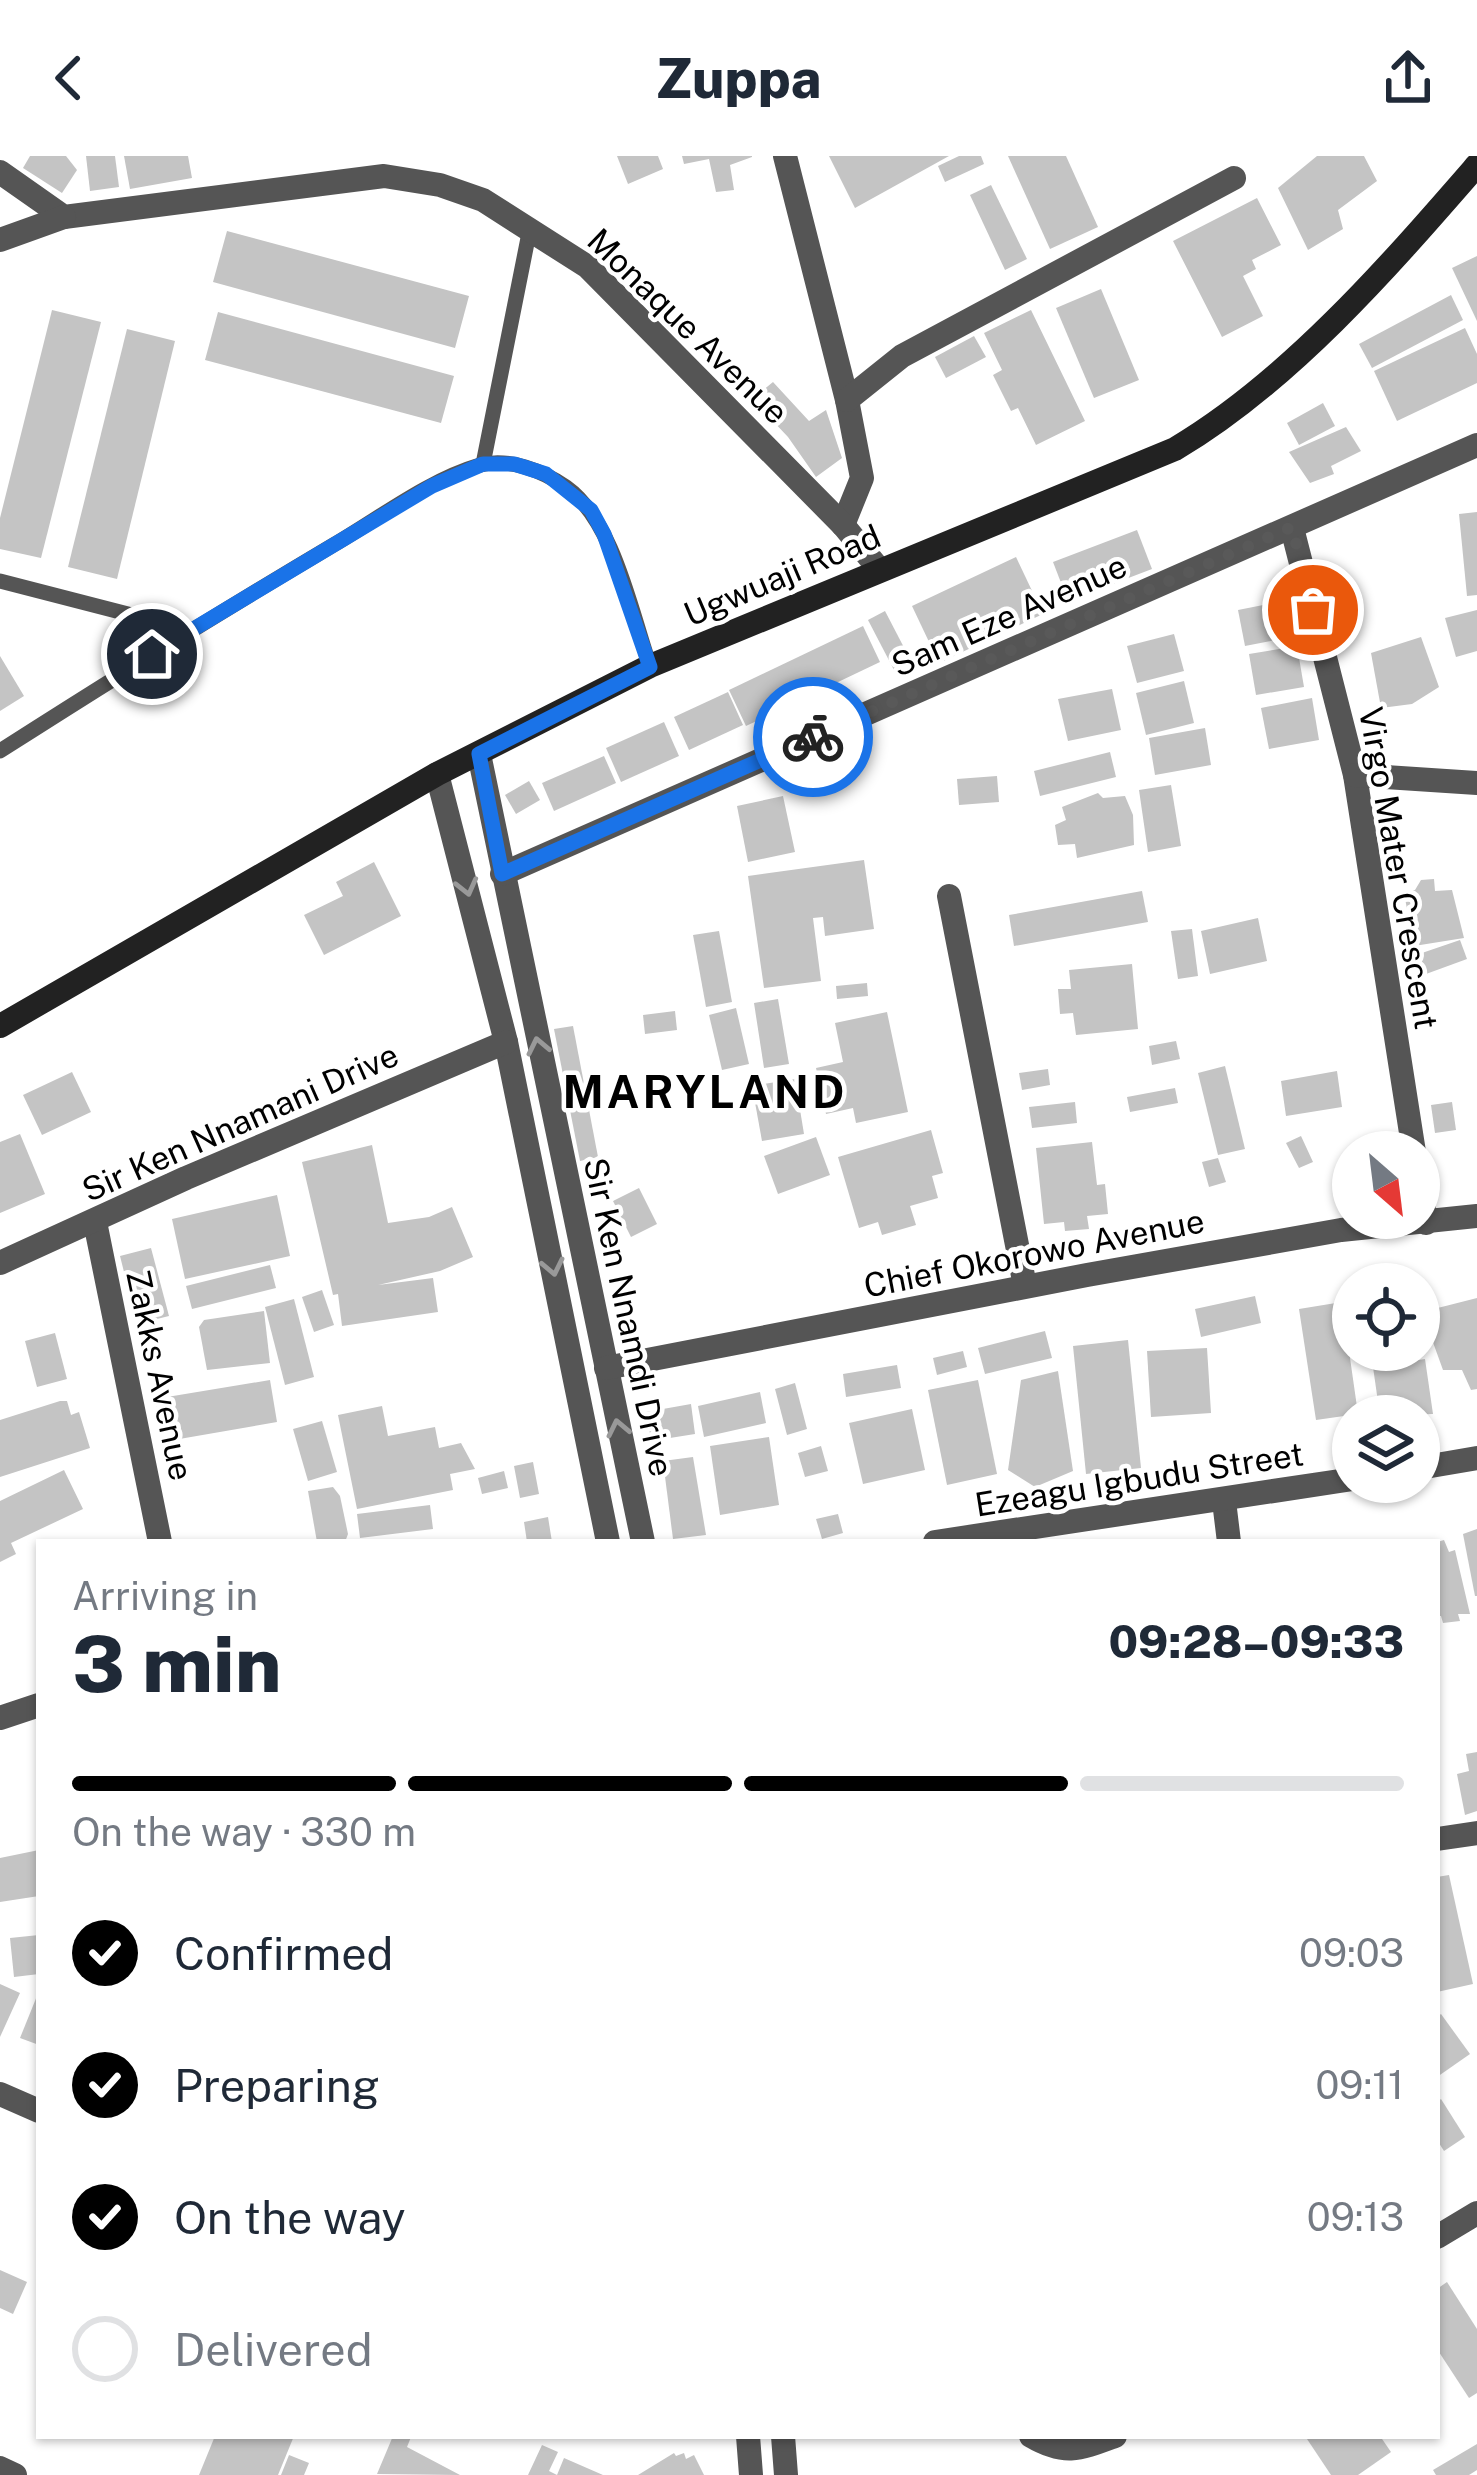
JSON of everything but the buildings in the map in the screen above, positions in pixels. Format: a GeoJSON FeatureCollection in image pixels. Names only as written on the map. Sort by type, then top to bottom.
{"type":"FeatureCollection","features":[{"type":"Feature","properties":{"kind":"main road","name":"Ugwuaji Road"},"geometry":{"type":"LineString","coordinates":[[0,1026],[437,774],[650,667],[1134,468],[1211,428],[1287,365],[1477,165]]}},
{"type":"Feature","properties":{"kind":"street"},"geometry":{"type":"LineString","coordinates":[[785,156],[862,478],[843,525]]}},
{"type":"Feature","properties":{"kind":"street","name":"Monaque Avenue"},"geometry":{"type":"LineString","coordinates":[[0,240],[64,217],[381,166],[483,200],[588,267],[843,525],[879,569]]}},
{"type":"Feature","properties":{"kind":"street"},"geometry":{"type":"LineString","coordinates":[[0,172],[64,217]]}},
{"type":"Feature","properties":{"kind":"street"},"geometry":{"type":"LineString","coordinates":[[847,400],[902,356],[1234,178]]}},
{"type":"Feature","properties":{"kind":"street","name":"Sam Eze Avenue"},"geometry":{"type":"LineString","coordinates":[[502,874],[1477,445]]}},
{"type":"Feature","properties":{"kind":"street","name":"Virgo Mater Crescent"},"geometry":{"type":"LineString","coordinates":[[1292,527],[1355,775],[1411,1131]]}},
{"type":"Feature","properties":{"kind":"street","name":"Sir Ken Nnamdi Drive"},"geometry":{"type":"LineString","coordinates":[[479,754],[642,1539]]}},
{"type":"Feature","properties":{"kind":"street","name":"Sir Ken Nnamdi Drive"},"geometry":{"type":"LineString","coordinates":[[437,774],[506,1042],[607,1539]]}},
{"type":"Feature","properties":{"kind":"street"},"geometry":{"type":"LineString","coordinates":[[1355,775],[1477,783]]}},
{"type":"Feature","properties":{"kind":"street"},"geometry":{"type":"LineString","coordinates":[[949,896],[1024,1286]]}},
{"type":"Feature","properties":{"kind":"street","name":"Sir Ken Nnamani Drive"},"geometry":{"type":"LineString","coordinates":[[0,1263],[506,1042]]}},
{"type":"Feature","properties":{"kind":"street","name":"Chief Okorowo Avenue"},"geometry":{"type":"LineString","coordinates":[[1440,1221],[1477,1216]]}},
{"type":"Feature","properties":{"kind":"street","name":"Zakks Avenue"},"geometry":{"type":"LineString","coordinates":[[95,1222],[159,1539]]}},
{"type":"Feature","properties":{"kind":"street","name":"Chief Okorowo Avenue"},"geometry":{"type":"LineString","coordinates":[[606,1368],[1332,1232]]}},
{"type":"Feature","properties":{"kind":"street"},"geometry":{"type":"LineString","coordinates":[[1440,1464],[1477,1458]]}},
{"type":"Feature","properties":{"kind":"street","name":"Ezeagu Igbudu Street"},"geometry":{"type":"LineString","coordinates":[[956,1539],[1332,1483]]}},
{"type":"Feature","properties":{"kind":"street"},"geometry":{"type":"LineString","coordinates":[[1224,1501],[1229,1539]]}},
{"type":"Feature","properties":{"kind":"street"},"geometry":{"type":"LineString","coordinates":[[0,1718],[36,1706]]}},
{"type":"Feature","properties":{"kind":"street"},"geometry":{"type":"LineString","coordinates":[[1440,1838],[1477,1832]]}},
{"type":"Feature","properties":{"kind":"street"},"geometry":{"type":"LineString","coordinates":[[0,2094],[36,2109]]}},
{"type":"Feature","properties":{"kind":"street"},"geometry":{"type":"LineString","coordinates":[[1440,2234],[1477,2212]]}},
{"type":"Feature","properties":{"kind":"street"},"geometry":{"type":"LineString","coordinates":[[748,2439],[751,2475]]}},
{"type":"Feature","properties":{"kind":"street"},"geometry":{"type":"LineString","coordinates":[[783,2439],[786,2475]]}},
{"type":"Feature","properties":{"kind":"street"},"geometry":{"type":"LineString","coordinates":[[1036,2439],[1076,2451],[1107,2439]]}},
{"type":"Feature","properties":{"kind":"street"},"geometry":{"type":"LineString","coordinates":[[0,2468],[15,2475]]}},
{"type":"Feature","properties":{"kind":"lane"},"geometry":{"type":"LineString","coordinates":[[483,464],[530,228]]}},
{"type":"Feature","properties":{"kind":"lane"},"geometry":{"type":"LineString","coordinates":[[0,751],[190,630],[432,486],[483,464],[514,464],[546,474],[591,510],[604,534],[650,667]]}},
{"type":"Feature","properties":{"kind":"lane"},"geometry":{"type":"LineString","coordinates":[[0,581],[190,630]]}},
{"type":"Feature","properties":{"kind":"way so far"},"geometry":{"type":"LineString","coordinates":[[813,737],[1292,527],[1313,610]]}},
{"type":"Feature","properties":{"kind":"district","name":"MARYLAND"},"geometry":{"type":"Point","coordinates":[705,1091]}},
{"type":"Feature","properties":{"kind":"route"},"geometry":{"type":"LineString","coordinates":[[152,654],[432,486],[483,464],[514,464],[546,474],[591,510],[604,534],[650,667],[479,754],[502,874],[813,737]]}}]}
